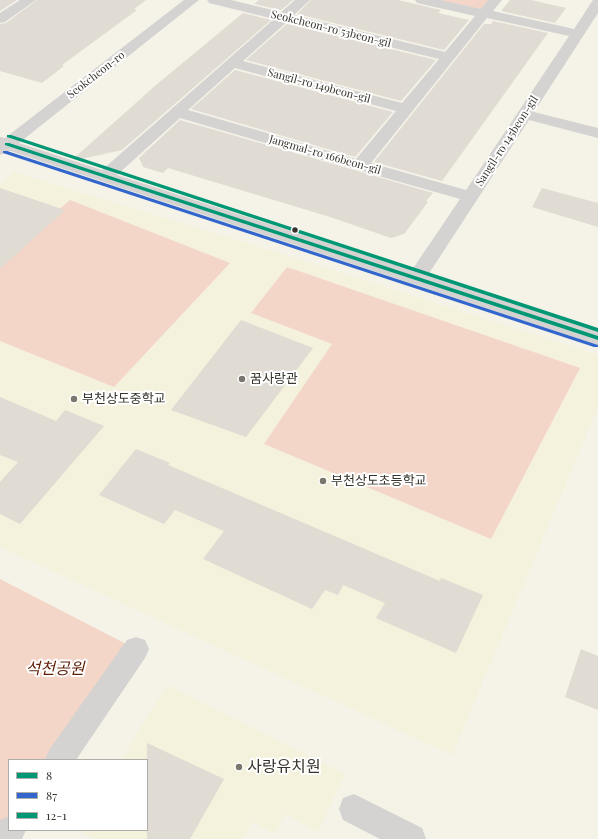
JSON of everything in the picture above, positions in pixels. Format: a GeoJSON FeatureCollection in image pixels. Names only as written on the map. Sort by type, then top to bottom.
{"type":"FeatureCollection","features":[{"type":"Feature","properties":{"kind":"street"},"geometry":{"type":"LineString","coordinates":[[1,18],[29,0]]}},
{"type":"Feature","properties":{"kind":"street","name":"Seokcheon-ro"},"geometry":{"type":"LineString","coordinates":[[2,145],[192,0]]}},
{"type":"Feature","properties":{"kind":"street","name":"Seokcheon-ro 53beon-gil"},"geometry":{"type":"LineString","coordinates":[[214,0],[448,57]]}},
{"type":"Feature","properties":{"kind":"street"},"geometry":{"type":"LineString","coordinates":[[105,176],[303,0]]}},
{"type":"Feature","properties":{"kind":"street"},"geometry":{"type":"LineString","coordinates":[[422,0],[577,34]]}},
{"type":"Feature","properties":{"kind":"street"},"geometry":{"type":"LineString","coordinates":[[360,165],[495,0]]}},
{"type":"Feature","properties":{"kind":"street","name":"Sangil-ro 145beon-gil"},"geometry":{"type":"LineString","coordinates":[[416,279],[598,3]]}},
{"type":"Feature","properties":{"kind":"street","name":"Sangil-ro 149beon-gil"},"geometry":{"type":"LineString","coordinates":[[233,63],[406,109]]}},
{"type":"Feature","properties":{"kind":"street","name":"Jangmal-ro 166beon-gil"},"geometry":{"type":"LineString","coordinates":[[178,112],[471,197]]}},
{"type":"Feature","properties":{"kind":"street"},"geometry":{"type":"LineString","coordinates":[[525,114],[598,133]]}},
{"type":"Feature","properties":{"kind":"street"},"geometry":{"type":"LineString","coordinates":[[2,145],[105,176],[598,338]]}},
{"type":"Feature","properties":{"kind":"street"},"geometry":{"type":"LineString","coordinates":[[61,759],[136,649]]}},
{"type":"Feature","properties":{"kind":"street"},"geometry":{"type":"LineString","coordinates":[[354,809],[411,839]]}},
{"type":"Feature","properties":{"kind":"shaded area","name":"부천상도초등학교"},"geometry":{"type":"Polygon","coordinates":[[[14,172],[273,251],[598,355],[598,407],[452,755],[0,547],[0,184],[14,172]]]}},
{"type":"Feature","properties":{"kind":"shaded area","name":"사랑유치원"},"geometry":{"type":"Polygon","coordinates":[[[167,685],[345,774],[318,832],[285,814],[275,834],[252,822],[243,839],[94,839],[80,831],[148,831],[148,759],[122,759],[167,685]]]}},
{"type":"Feature","properties":{"kind":"green space"},"geometry":{"type":"Polygon","coordinates":[[[422,0],[495,0],[484,14],[422,0]]]}},
{"type":"Feature","properties":{"kind":"green space"},"geometry":{"type":"Polygon","coordinates":[[[70,200],[230,263],[114,387],[0,341],[0,261],[70,200]]]}},
{"type":"Feature","properties":{"kind":"green space"},"geometry":{"type":"Polygon","coordinates":[[[287,267],[580,368],[491,539],[264,444],[332,344],[251,313],[287,267]]]}},
{"type":"Feature","properties":{"kind":"green space","name":"석천공원"},"geometry":{"type":"Polygon","coordinates":[[[0,579],[136,649],[60,759],[8,759],[9,831],[5,839],[0,839],[0,579]]]}},
{"type":"Feature","properties":{"kind":"building"},"geometry":{"type":"Polygon","coordinates":[[[0,0],[17,0],[0,11],[0,0]]]}},
{"type":"Feature","properties":{"kind":"building"},"geometry":{"type":"Polygon","coordinates":[[[37,0],[146,0],[134,9],[137,10],[62,65],[64,66],[42,83],[0,71],[0,24],[6,23],[37,0]]]}},
{"type":"Feature","properties":{"kind":"building"},"geometry":{"type":"Polygon","coordinates":[[[259,0],[293,0],[281,10],[254,4],[259,0]]]}},
{"type":"Feature","properties":{"kind":"building"},"geometry":{"type":"Polygon","coordinates":[[[311,0],[398,0],[441,10],[438,13],[469,20],[444,50],[297,14],[311,0]]]}},
{"type":"Feature","properties":{"kind":"building"},"geometry":{"type":"Polygon","coordinates":[[[510,0],[531,0],[566,8],[555,23],[501,11],[510,0]]]}},
{"type":"Feature","properties":{"kind":"building"},"geometry":{"type":"Polygon","coordinates":[[[243,13],[271,20],[122,150],[77,160],[73,159],[156,85],[243,13]]]}},
{"type":"Feature","properties":{"kind":"building"},"geometry":{"type":"Polygon","coordinates":[[[493,21],[548,33],[442,181],[374,162],[484,24],[491,24],[493,21]]]}},
{"type":"Feature","properties":{"kind":"building"},"geometry":{"type":"Polygon","coordinates":[[[287,24],[436,60],[401,101],[246,60],[287,24]]]}},
{"type":"Feature","properties":{"kind":"building"},"geometry":{"type":"Polygon","coordinates":[[[235,70],[393,112],[355,157],[191,109],[235,70]]]}},
{"type":"Feature","properties":{"kind":"building"},"geometry":{"type":"Polygon","coordinates":[[[180,120],[433,193],[404,234],[391,238],[330,217],[168,168],[163,173],[143,167],[139,158],[180,120]]]}},
{"type":"Feature","properties":{"kind":"building"},"geometry":{"type":"Polygon","coordinates":[[[0,188],[65,210],[0,269],[0,188]]]}},
{"type":"Feature","properties":{"kind":"building"},"geometry":{"type":"Polygon","coordinates":[[[542,188],[598,203],[598,227],[532,207],[542,188]]]}},
{"type":"Feature","properties":{"kind":"building","name":"꿈사랑관"},"geometry":{"type":"Polygon","coordinates":[[[241,320],[313,348],[246,437],[171,410],[241,320]]]}},
{"type":"Feature","properties":{"kind":"building"},"geometry":{"type":"Polygon","coordinates":[[[0,397],[56,421],[65,410],[104,426],[20,524],[0,514],[0,482],[18,462],[0,455],[0,397]]]}},
{"type":"Feature","properties":{"kind":"building"},"geometry":{"type":"Polygon","coordinates":[[[136,449],[170,463],[168,465],[440,581],[441,578],[483,595],[456,653],[376,618],[385,603],[343,585],[338,595],[325,590],[312,609],[203,559],[224,531],[175,510],[164,524],[99,495],[136,449]]]}},
{"type":"Feature","properties":{"kind":"building"},"geometry":{"type":"Polygon","coordinates":[[[581,649],[598,656],[598,710],[565,697],[581,649]]]}},
{"type":"Feature","properties":{"kind":"building","name":"사랑유치원"},"geometry":{"type":"Polygon","coordinates":[[[147,743],[224,779],[190,839],[147,839],[147,743]]]}},
{"type":"Feature","properties":{"kind":"transit line","name":"12-1"},"geometry":{"type":"LineString","coordinates":[[9,136],[598,330]]}},
{"type":"Feature","properties":{"kind":"transit line","name":"8"},"geometry":{"type":"LineString","coordinates":[[7,144],[598,338]]}},
{"type":"Feature","properties":{"kind":"transit line","name":"87"},"geometry":{"type":"LineString","coordinates":[[5,152],[596,346]]}},
{"type":"Feature","properties":{"kind":"place","name":"꿈사랑관"},"geometry":{"type":"Point","coordinates":[242,379]}},
{"type":"Feature","properties":{"kind":"place","name":"부천상도중학교"},"geometry":{"type":"Point","coordinates":[74,399]}},
{"type":"Feature","properties":{"kind":"place","name":"부천상도초등학교"},"geometry":{"type":"Point","coordinates":[323,481]}},
{"type":"Feature","properties":{"kind":"place","name":"사랑유치원"},"geometry":{"type":"Point","coordinates":[239,767]}}]}
